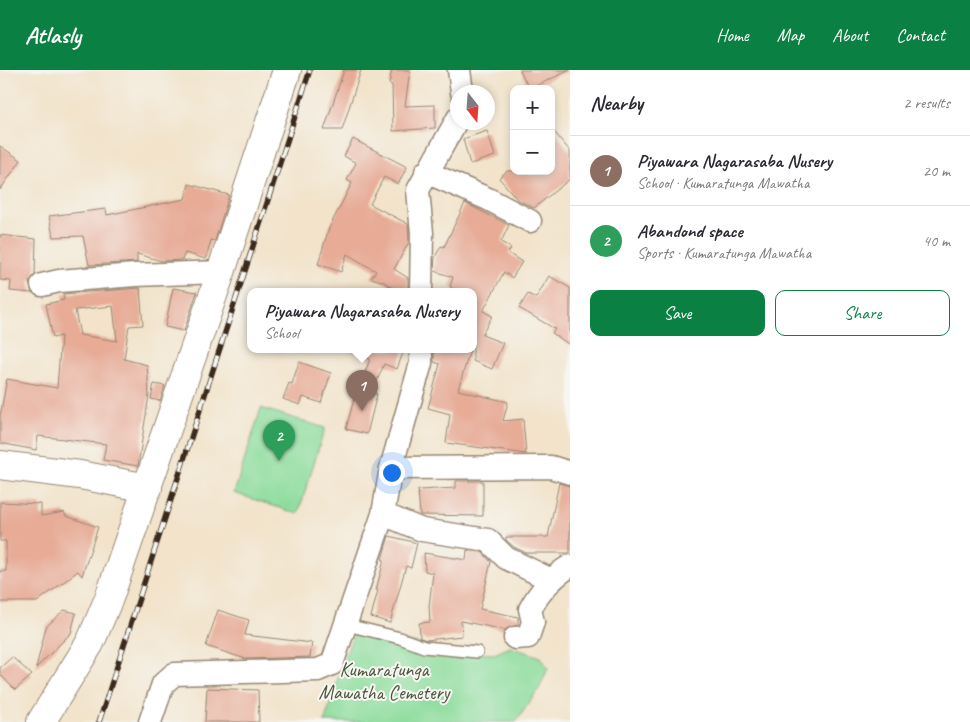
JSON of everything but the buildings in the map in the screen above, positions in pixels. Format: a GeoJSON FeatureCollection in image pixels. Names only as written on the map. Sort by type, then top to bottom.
{"type":"FeatureCollection","features":[{"type":"Feature","properties":{"kind":"main road"},"geometry":{"type":"LineString","coordinates":[[41,722],[90,643],[109,598],[221,272],[287,70]]}},
{"type":"Feature","properties":{"kind":"main road"},"geometry":{"type":"LineString","coordinates":[[0,465],[80,475],[148,488]]}},
{"type":"Feature","properties":{"kind":"street"},"geometry":{"type":"LineString","coordinates":[[458,70],[461,85]]}},
{"type":"Feature","properties":{"kind":"street"},"geometry":{"type":"LineString","coordinates":[[421,288],[422,233],[418,190],[426,172],[451,130]]}},
{"type":"Feature","properties":{"kind":"street"},"geometry":{"type":"LineString","coordinates":[[426,172],[488,199],[530,221]]}},
{"type":"Feature","properties":{"kind":"street"},"geometry":{"type":"LineString","coordinates":[[42,285],[59,281],[135,275],[221,272]]}},
{"type":"Feature","properties":{"kind":"street"},"geometry":{"type":"LineString","coordinates":[[150,722],[163,684],[174,674],[318,670],[332,664],[383,514],[391,468],[421,363],[420,353]]}},
{"type":"Feature","properties":{"kind":"street"},"geometry":{"type":"LineString","coordinates":[[391,468],[551,467],[570,473]]}},
{"type":"Feature","properties":{"kind":"street"},"geometry":{"type":"LineString","coordinates":[[383,514],[422,530],[488,540],[506,558],[551,580]]}},
{"type":"Feature","properties":{"kind":"street"},"geometry":{"type":"LineString","coordinates":[[515,638],[528,638],[533,622],[530,609],[551,580],[570,566]]}},
{"type":"Feature","properties":{"kind":"lane"},"geometry":{"type":"LineString","coordinates":[[346,626],[400,638],[424,647],[477,652]]}},
{"type":"Feature","properties":{"kind":"green space"},"geometry":{"type":"Polygon","coordinates":[[[261,408],[325,428],[298,514],[234,493],[261,408]]]}},
{"type":"Feature","properties":{"kind":"green space","name":"Kumaratunga Mawatha Cemetery"},"geometry":{"type":"Polygon","coordinates":[[[355,632],[466,653],[494,654],[510,647],[541,657],[548,668],[540,687],[516,722],[324,722],[355,632]]]}},
{"type":"Feature","properties":{"kind":"railway"},"geometry":{"type":"LineString","coordinates":[[99,722],[310,70]]}},
{"type":"Feature","properties":{"kind":"place","name":"Piyawara Nagarasaba Nusery"},"geometry":{"type":"Point","coordinates":[362,411]}},
{"type":"Feature","properties":{"kind":"place","name":"Abandond space"},"geometry":{"type":"Point","coordinates":[279,461]}}]}
